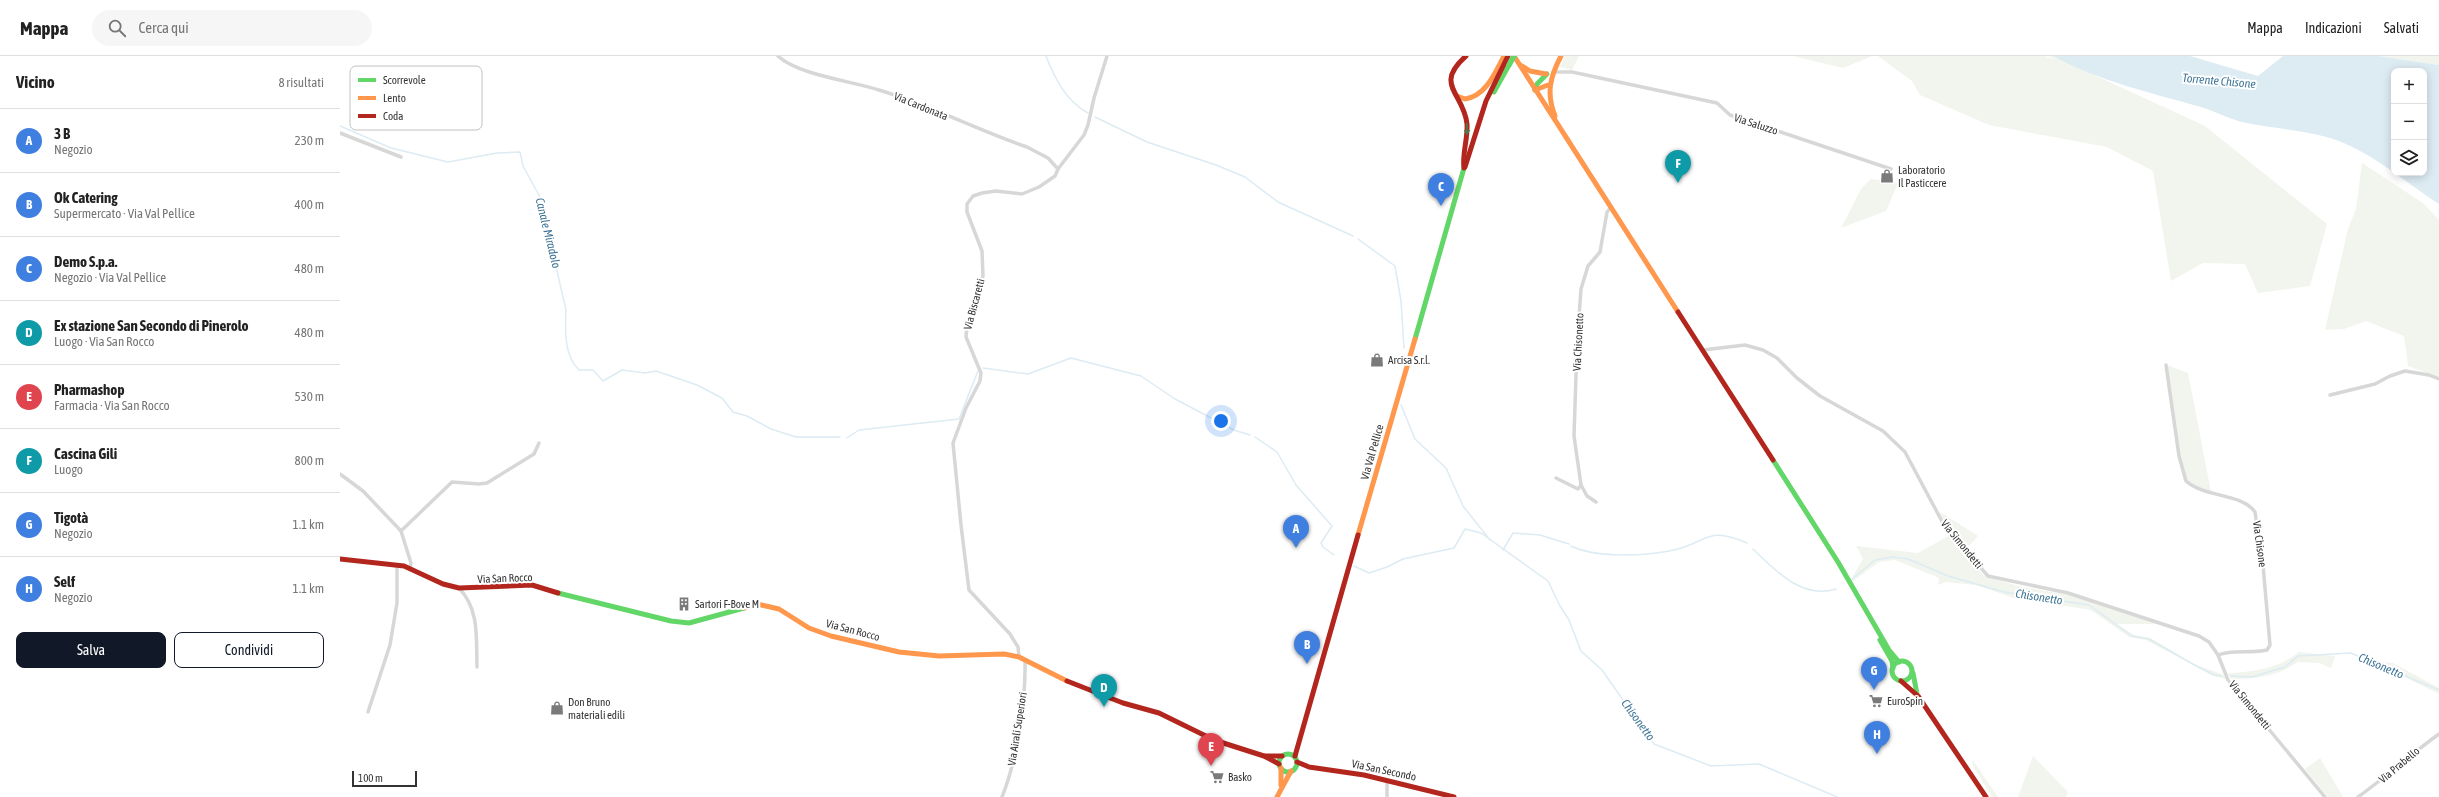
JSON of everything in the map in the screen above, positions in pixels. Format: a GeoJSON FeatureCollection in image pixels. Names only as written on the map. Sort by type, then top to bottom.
{"type":"FeatureCollection","features":[{"type":"Feature","properties":{"kind":"street","name":"Via Cardonata"},"geometry":{"type":"LineString","coordinates":[[778,56],[791,64],[812,72],[880,90],[1027,147],[1048,158],[1058,169]]}},
{"type":"Feature","properties":{"kind":"street","name":"Via Biscaretti"},"geometry":{"type":"LineString","coordinates":[[1022,659],[1018,647],[1010,634],[970,590],[961,525],[953,452],[954,443],[966,408],[980,381],[981,373],[966,337],[967,326],[983,276],[982,251],[967,212],[967,204],[973,196],[982,193],[996,191],[1022,194],[1029,192],[1055,176],[1058,169],[1086,130],[1107,56]]}},
{"type":"Feature","properties":{"kind":"street"},"geometry":{"type":"LineString","coordinates":[[1464,168],[1463,161],[1468,124],[1465,112],[1454,94],[1449,80],[1452,69],[1466,56]]}},
{"type":"Feature","properties":{"kind":"street"},"geometry":{"type":"LineString","coordinates":[[1454,94],[1468,99],[1477,96],[1506,59],[1514,56],[1829,549],[1889,650],[1899,662],[1909,663],[1913,672],[1913,683],[1918,696],[1986,797]]}},
{"type":"Feature","properties":{"kind":"street"},"geometry":{"type":"LineString","coordinates":[[1561,56],[1552,72],[1548,85],[1549,101],[1554,115],[1568,139]]}},
{"type":"Feature","properties":{"kind":"street"},"geometry":{"type":"LineString","coordinates":[[1464,168],[1486,101],[1506,59]]}},
{"type":"Feature","properties":{"kind":"street"},"geometry":{"type":"LineString","coordinates":[[1521,66],[1530,71],[1546,74],[1552,72]]}},
{"type":"Feature","properties":{"kind":"street","name":"Via Saluzzo"},"geometry":{"type":"LineString","coordinates":[[1552,72],[1572,72],[1718,102],[1730,115],[1891,169]]}},
{"type":"Feature","properties":{"kind":"street"},"geometry":{"type":"LineString","coordinates":[[1535,90],[1537,84],[1546,74]]}},
{"type":"Feature","properties":{"kind":"street"},"geometry":{"type":"LineString","coordinates":[[1535,90],[1544,89],[1548,85]]}},
{"type":"Feature","properties":{"kind":"street"},"geometry":{"type":"LineString","coordinates":[[340,133],[401,157]]}},
{"type":"Feature","properties":{"kind":"street","name":"Via Val Pellice"},"geometry":{"type":"LineString","coordinates":[[1281,786],[1293,770],[1298,742],[1464,168]]}},
{"type":"Feature","properties":{"kind":"street","name":"Via Chisonetto"},"geometry":{"type":"LineString","coordinates":[[1581,485],[1574,436],[1577,345],[1581,289],[1588,266],[1600,252],[1607,212],[1611,207]]}},
{"type":"Feature","properties":{"kind":"street","name":"Via Simondetti"},"geometry":{"type":"LineString","coordinates":[[1703,350],[1745,346],[1771,353],[1820,396],[1883,430],[1905,452],[1945,527],[1988,576],[2068,593],[2199,636],[2209,642],[2218,656],[2228,680],[2325,797]]}},
{"type":"Feature","properties":{"kind":"street","name":"Via Chisone"},"geometry":{"type":"LineString","coordinates":[[2166,365],[2179,456],[2186,481],[2198,489],[2244,502],[2251,506],[2255,512],[2263,565],[2270,645],[2267,650],[2261,652],[2225,653],[2218,656]]}},
{"type":"Feature","properties":{"kind":"street"},"geometry":{"type":"LineString","coordinates":[[2330,395],[2375,384],[2390,376],[2405,371],[2429,374],[2439,379]]}},
{"type":"Feature","properties":{"kind":"street"},"geometry":{"type":"LineString","coordinates":[[401,531],[452,482],[479,484],[487,482],[534,454],[539,443]]}},
{"type":"Feature","properties":{"kind":"street"},"geometry":{"type":"LineString","coordinates":[[340,474],[363,491],[401,531],[412,563],[410,568]]}},
{"type":"Feature","properties":{"kind":"street"},"geometry":{"type":"LineString","coordinates":[[1556,478],[1578,489],[1581,485],[1587,496],[1596,502]]}},
{"type":"Feature","properties":{"kind":"street"},"geometry":{"type":"LineString","coordinates":[[1829,549],[1892,661],[1894,677],[1901,681],[1918,696]]}},
{"type":"Feature","properties":{"kind":"street","name":"Via San Rocco"},"geometry":{"type":"LineString","coordinates":[[340,559],[410,568],[443,584],[459,588],[532,585],[578,600],[689,623],[752,606],[768,606],[779,608],[809,628],[831,636],[899,652],[939,656],[1004,654],[1022,659],[1109,698],[1159,713],[1214,740],[1264,756],[1280,766],[1286,772],[1293,770]]}},
{"type":"Feature","properties":{"kind":"street"},"geometry":{"type":"LineString","coordinates":[[368,712],[390,646],[397,603],[397,566]]}},
{"type":"Feature","properties":{"kind":"street"},"geometry":{"type":"LineString","coordinates":[[459,588],[468,597],[474,613],[477,667]]}},
{"type":"Feature","properties":{"kind":"street","name":"Via Airali Superiori"},"geometry":{"type":"LineString","coordinates":[[1002,797],[1013,762],[1023,696],[1022,659]]}},
{"type":"Feature","properties":{"kind":"street"},"geometry":{"type":"LineString","coordinates":[[1893,668],[1899,662]]}},
{"type":"Feature","properties":{"kind":"street"},"geometry":{"type":"LineString","coordinates":[[1901,681],[1907,680],[1913,672]]}},
{"type":"Feature","properties":{"kind":"street","name":"Via Prabello"},"geometry":{"type":"LineString","coordinates":[[2358,797],[2384,779],[2405,759],[2439,734]]}},
{"type":"Feature","properties":{"kind":"street"},"geometry":{"type":"LineString","coordinates":[[1277,797],[1281,786],[1280,766],[1285,755],[1298,742]]}},
{"type":"Feature","properties":{"kind":"street","name":"Via San Rocco"},"geometry":{"type":"LineString","coordinates":[[1264,756],[1285,755],[1296,759],[1309,767]]}},
{"type":"Feature","properties":{"kind":"street"},"geometry":{"type":"LineString","coordinates":[[1293,770],[1309,767]]}},
{"type":"Feature","properties":{"kind":"street","name":"Via San Secondo"},"geometry":{"type":"LineString","coordinates":[[1309,767],[1387,781],[1454,797]]}},
{"type":"Feature","properties":{"kind":"street"},"geometry":{"type":"LineString","coordinates":[[1387,781],[1387,797]]}},
{"type":"Feature","properties":{"kind":"shaded area"},"geometry":{"type":"Polygon","coordinates":[[[1565,56],[1579,56],[1572,70],[1560,67],[1565,56]]]}},
{"type":"Feature","properties":{"kind":"shaded area"},"geometry":{"type":"Polygon","coordinates":[[[1793,56],[1872,56],[1843,68],[1793,56]]]}},
{"type":"Feature","properties":{"kind":"shaded area"},"geometry":{"type":"Polygon","coordinates":[[[1878,56],[2045,56],[2056,60],[2048,56],[2053,56],[2205,126],[2327,224],[2310,286],[2258,293],[2245,264],[2203,263],[2171,281],[2153,171],[2107,147],[1989,125],[1920,95],[1912,81],[1878,56]]]}},
{"type":"Feature","properties":{"kind":"shaded area"},"geometry":{"type":"Polygon","coordinates":[[[2378,56],[2439,56],[2439,65],[2378,56]]]}},
{"type":"Feature","properties":{"kind":"shaded area"},"geometry":{"type":"Polygon","coordinates":[[[2362,163],[2423,203],[2439,220],[2439,377],[2408,366],[2404,336],[2366,321],[2344,329],[2325,330],[2348,229],[2356,209],[2362,163]]]}},
{"type":"Feature","properties":{"kind":"shaded area"},"geometry":{"type":"Polygon","coordinates":[[[1871,179],[1898,183],[1886,211],[1841,228],[1861,189],[1871,179]]]}},
{"type":"Feature","properties":{"kind":"shaded area"},"geometry":{"type":"Polygon","coordinates":[[[2167,365],[2188,373],[2211,492],[2191,484],[2183,469],[2176,440],[2167,365]]]}},
{"type":"Feature","properties":{"kind":"shaded area"},"geometry":{"type":"Polygon","coordinates":[[[1940,512],[1978,536],[1967,548],[1964,547],[1945,525],[1940,512]]]}},
{"type":"Feature","properties":{"kind":"shaded area"},"geometry":{"type":"Polygon","coordinates":[[[1950,535],[1983,575],[2018,586],[2069,595],[2158,624],[2117,624],[2134,635],[2150,638],[2194,664],[2224,675],[2226,679],[2214,676],[2146,640],[2129,637],[2091,610],[2014,598],[1976,585],[1946,582],[1938,585],[1939,578],[1895,560],[1879,562],[1853,581],[1853,576],[1863,559],[1856,546],[1918,553],[1950,535]]]}},
{"type":"Feature","properties":{"kind":"shaded area"},"geometry":{"type":"Polygon","coordinates":[[[2299,652],[2335,656],[2331,668],[2319,663],[2298,662],[2283,671],[2266,676],[2231,679],[2228,673],[2247,672],[2266,668],[2283,662],[2299,652]]]}},
{"type":"Feature","properties":{"kind":"shaded area"},"geometry":{"type":"Polygon","coordinates":[[[2379,662],[2393,663],[2439,688],[2439,694],[2380,665],[2379,662]]]}},
{"type":"Feature","properties":{"kind":"shaded area"},"geometry":{"type":"Polygon","coordinates":[[[2033,756],[2068,792],[2066,797],[2018,797],[2033,756]]]}},
{"type":"Feature","properties":{"kind":"shaded area"},"geometry":{"type":"Polygon","coordinates":[[[2320,758],[2343,797],[2328,797],[2305,769],[2320,758]]]}},
{"type":"Feature","properties":{"kind":"shaded area"},"geometry":{"type":"Polygon","coordinates":[[[1972,759],[1998,797],[1992,797],[1973,766],[1972,759]]]}},
{"type":"Feature","properties":{"kind":"water","name":"Torrente Chisone"},"geometry":{"type":"Polygon","coordinates":[[[2053,56],[2190,56],[2258,76],[2283,56],[2378,56],[2439,65],[2439,204],[2399,176],[2427,176],[2427,68],[2391,68],[2391,171],[2363,153],[2336,140],[2314,134],[2241,122],[2201,107],[2088,73],[2053,56]]]}},
{"type":"Feature","properties":{"kind":"waterway"},"geometry":{"type":"LineString","coordinates":[[1046,56],[1057,81],[1067,96],[1088,113]]}},
{"type":"Feature","properties":{"kind":"waterway"},"geometry":{"type":"LineString","coordinates":[[1095,117],[1147,142],[1216,165],[1245,177],[1278,202],[1353,236]]}},
{"type":"Feature","properties":{"kind":"waterway","name":"Canale Miradolo"},"geometry":{"type":"LineString","coordinates":[[340,126],[391,148],[448,162],[497,153],[520,152],[523,166],[540,197],[566,310],[566,342],[570,358],[579,370],[593,370],[603,381],[622,370],[645,373],[656,371],[697,385],[722,398],[733,412],[747,416],[771,429],[796,437],[840,437]]}},
{"type":"Feature","properties":{"kind":"waterway"},"geometry":{"type":"LineString","coordinates":[[1358,239],[1395,266],[1401,301],[1404,348]]}},
{"type":"Feature","properties":{"kind":"waterway"},"geometry":{"type":"LineString","coordinates":[[983,368],[1028,374],[1071,358],[1141,376],[1175,399],[1234,430],[1250,435]]}},
{"type":"Feature","properties":{"kind":"waterway"},"geometry":{"type":"LineString","coordinates":[[847,438],[859,430],[959,419],[978,371]]}},
{"type":"Feature","properties":{"kind":"waterway"},"geometry":{"type":"LineString","coordinates":[[1401,405],[1415,439],[1446,468],[1463,506],[1490,540]]}},
{"type":"Feature","properties":{"kind":"waterway"},"geometry":{"type":"LineString","coordinates":[[1255,437],[1277,452],[1296,485],[1332,526],[1321,543],[1323,547],[1334,555]]}},
{"type":"Feature","properties":{"kind":"waterway","name":"Chisonetto"},"geometry":{"type":"LineString","coordinates":[[1354,566],[1369,573],[1387,567],[1403,559],[1454,548],[1465,529],[1481,533],[1548,581],[1560,606],[1569,620],[1581,651],[1602,670],[1654,744],[1711,766],[1759,764],[1837,797]]}},
{"type":"Feature","properties":{"kind":"waterway","name":"Chisonetto"},"geometry":{"type":"LineString","coordinates":[[1503,550],[1513,533],[1540,535],[1569,544]]}},
{"type":"Feature","properties":{"kind":"waterway","name":"Chisonetto"},"geometry":{"type":"LineString","coordinates":[[1571,546],[1593,553],[1633,555],[1669,551],[1691,545],[1706,538],[1722,535],[1747,543]]}},
{"type":"Feature","properties":{"kind":"waterway","name":"Chisonetto"},"geometry":{"type":"LineString","coordinates":[[1753,549],[1780,574],[1801,587],[1824,591],[1836,589]]}},
{"type":"Feature","properties":{"kind":"waterway","name":"Chisonetto"},"geometry":{"type":"LineString","coordinates":[[1851,580],[1875,560],[1893,557],[1908,559],[1948,576],[2004,592],[2089,605],[2132,636],[2149,639],[2198,667],[2214,675],[2221,676]]}},
{"type":"Feature","properties":{"kind":"waterway","name":"Chisonetto"},"geometry":{"type":"LineString","coordinates":[[2230,676],[2252,677],[2285,667],[2298,656],[2351,653],[2439,690]]}},
{"type":"Feature","properties":{"kind":"traffic: fast"},"geometry":{"type":"LineString","coordinates":[[1509,65],[1514,56]]}},
{"type":"Feature","properties":{"kind":"traffic: fast"},"geometry":{"type":"LineString","coordinates":[[1494,92],[1509,65]]}},
{"type":"Feature","properties":{"kind":"traffic: fast"},"geometry":{"type":"LineString","coordinates":[[1535,90],[1537,84],[1547,74]]}},
{"type":"Feature","properties":{"kind":"traffic: fast"},"geometry":{"type":"LineString","coordinates":[[1415,339],[1464,168]]}},
{"type":"Feature","properties":{"kind":"traffic: fast"},"geometry":{"type":"LineString","coordinates":[[1773,460],[1838,562],[1889,650],[1899,662]]}},
{"type":"Feature","properties":{"kind":"traffic: fast"},"geometry":{"type":"LineString","coordinates":[[558,593],[671,621],[689,623],[744,608]]}},
{"type":"Feature","properties":{"kind":"traffic: fast"},"geometry":{"type":"LineString","coordinates":[[1880,640],[1892,661],[1893,668]]}},
{"type":"Feature","properties":{"kind":"traffic: fast"},"geometry":{"type":"LineString","coordinates":[[1902,661],[1909,664],[1912,671],[1909,678],[1902,681],[1895,678],[1892,671],[1895,664],[1902,661]]}},
{"type":"Feature","properties":{"kind":"traffic: fast"},"geometry":{"type":"LineString","coordinates":[[1913,673],[1917,694]]}},
{"type":"Feature","properties":{"kind":"traffic: fast"},"geometry":{"type":"LineString","coordinates":[[1288,754],[1294,757],[1297,763],[1294,769],[1288,772],[1282,769],[1279,763],[1282,757],[1288,754]]}},
{"type":"Feature","properties":{"kind":"traffic: slow"},"geometry":{"type":"LineString","coordinates":[[1457,96],[1465,99],[1472,97],[1484,89],[1504,56]]}},
{"type":"Feature","properties":{"kind":"traffic: slow"},"geometry":{"type":"LineString","coordinates":[[1514,56],[1678,312]]}},
{"type":"Feature","properties":{"kind":"traffic: slow"},"geometry":{"type":"LineString","coordinates":[[1555,116],[1552,108],[1550,85],[1554,71],[1561,56]]}},
{"type":"Feature","properties":{"kind":"traffic: slow"},"geometry":{"type":"LineString","coordinates":[[1522,66],[1530,71],[1546,74]]}},
{"type":"Feature","properties":{"kind":"traffic: slow"},"geometry":{"type":"LineString","coordinates":[[1535,90],[1548,85]]}},
{"type":"Feature","properties":{"kind":"traffic: slow"},"geometry":{"type":"LineString","coordinates":[[1358,535],[1415,339]]}},
{"type":"Feature","properties":{"kind":"traffic: slow"},"geometry":{"type":"LineString","coordinates":[[744,608],[757,604],[779,609],[809,628],[831,636],[899,652],[939,656],[1004,654],[1019,657],[1067,681]]}},
{"type":"Feature","properties":{"kind":"traffic: slow"},"geometry":{"type":"LineString","coordinates":[[1281,768],[1281,785]]}},
{"type":"Feature","properties":{"kind":"traffic: slow"},"geometry":{"type":"LineString","coordinates":[[1277,797],[1291,771]]}},
{"type":"Feature","properties":{"kind":"traffic: jam"},"geometry":{"type":"LineString","coordinates":[[1464,168],[1467,124],[1465,113],[1451,82],[1452,74],[1456,66],[1466,56]]}},
{"type":"Feature","properties":{"kind":"traffic: jam"},"geometry":{"type":"LineString","coordinates":[[1465,167],[1486,101],[1508,56]]}},
{"type":"Feature","properties":{"kind":"traffic: jam"},"geometry":{"type":"LineString","coordinates":[[1678,312],[1773,460]]}},
{"type":"Feature","properties":{"kind":"traffic: jam"},"geometry":{"type":"LineString","coordinates":[[1295,756],[1358,535]]}},
{"type":"Feature","properties":{"kind":"traffic: jam"},"geometry":{"type":"LineString","coordinates":[[340,559],[404,566],[443,584],[459,588],[532,585],[558,593]]}},
{"type":"Feature","properties":{"kind":"traffic: jam"},"geometry":{"type":"LineString","coordinates":[[1067,681],[1123,703],[1159,713],[1214,740],[1264,756],[1279,764]]}},
{"type":"Feature","properties":{"kind":"traffic: jam"},"geometry":{"type":"LineString","coordinates":[[1901,681],[1918,696],[1986,797]]}},
{"type":"Feature","properties":{"kind":"traffic: jam"},"geometry":{"type":"LineString","coordinates":[[1265,756],[1282,756]]}},
{"type":"Feature","properties":{"kind":"traffic: jam"},"geometry":{"type":"LineString","coordinates":[[1297,762],[1309,767],[1364,775],[1454,797]]}},
{"type":"Feature","properties":{"kind":"place","name":"Laboratorio Il Pasticcere"},"geometry":{"type":"Point","coordinates":[1887,176]}},
{"type":"Feature","properties":{"kind":"place","name":"Cascina Gili"},"geometry":{"type":"Point","coordinates":[1678,183]}},
{"type":"Feature","properties":{"kind":"place","name":"Demo S.p.a."},"geometry":{"type":"Point","coordinates":[1441,206]}},
{"type":"Feature","properties":{"kind":"place","name":"Arcisa S.r.l."},"geometry":{"type":"Point","coordinates":[1377,360]}},
{"type":"Feature","properties":{"kind":"place","name":"3 B"},"geometry":{"type":"Point","coordinates":[1296,548]}},
{"type":"Feature","properties":{"kind":"place","name":"Sartori F-Bove M"},"geometry":{"type":"Point","coordinates":[684,604]}},
{"type":"Feature","properties":{"kind":"place","name":"Ok Catering"},"geometry":{"type":"Point","coordinates":[1307,664]}},
{"type":"Feature","properties":{"kind":"place","name":"Tigotà"},"geometry":{"type":"Point","coordinates":[1874,690]}},
{"type":"Feature","properties":{"kind":"place","name":"EuroSpin"},"geometry":{"type":"Point","coordinates":[1876,701]}},
{"type":"Feature","properties":{"kind":"place","name":"Ex stazione San Secondo di Pinerolo"},"geometry":{"type":"Point","coordinates":[1104,707]}},
{"type":"Feature","properties":{"kind":"place","name":"Don Bruno materiali edili"},"geometry":{"type":"Point","coordinates":[557,708]}},
{"type":"Feature","properties":{"kind":"place","name":"Self"},"geometry":{"type":"Point","coordinates":[1877,754]}},
{"type":"Feature","properties":{"kind":"place","name":"Pharmashop"},"geometry":{"type":"Point","coordinates":[1211,766]}},
{"type":"Feature","properties":{"kind":"place","name":"Basko"},"geometry":{"type":"Point","coordinates":[1217,777]}}]}
